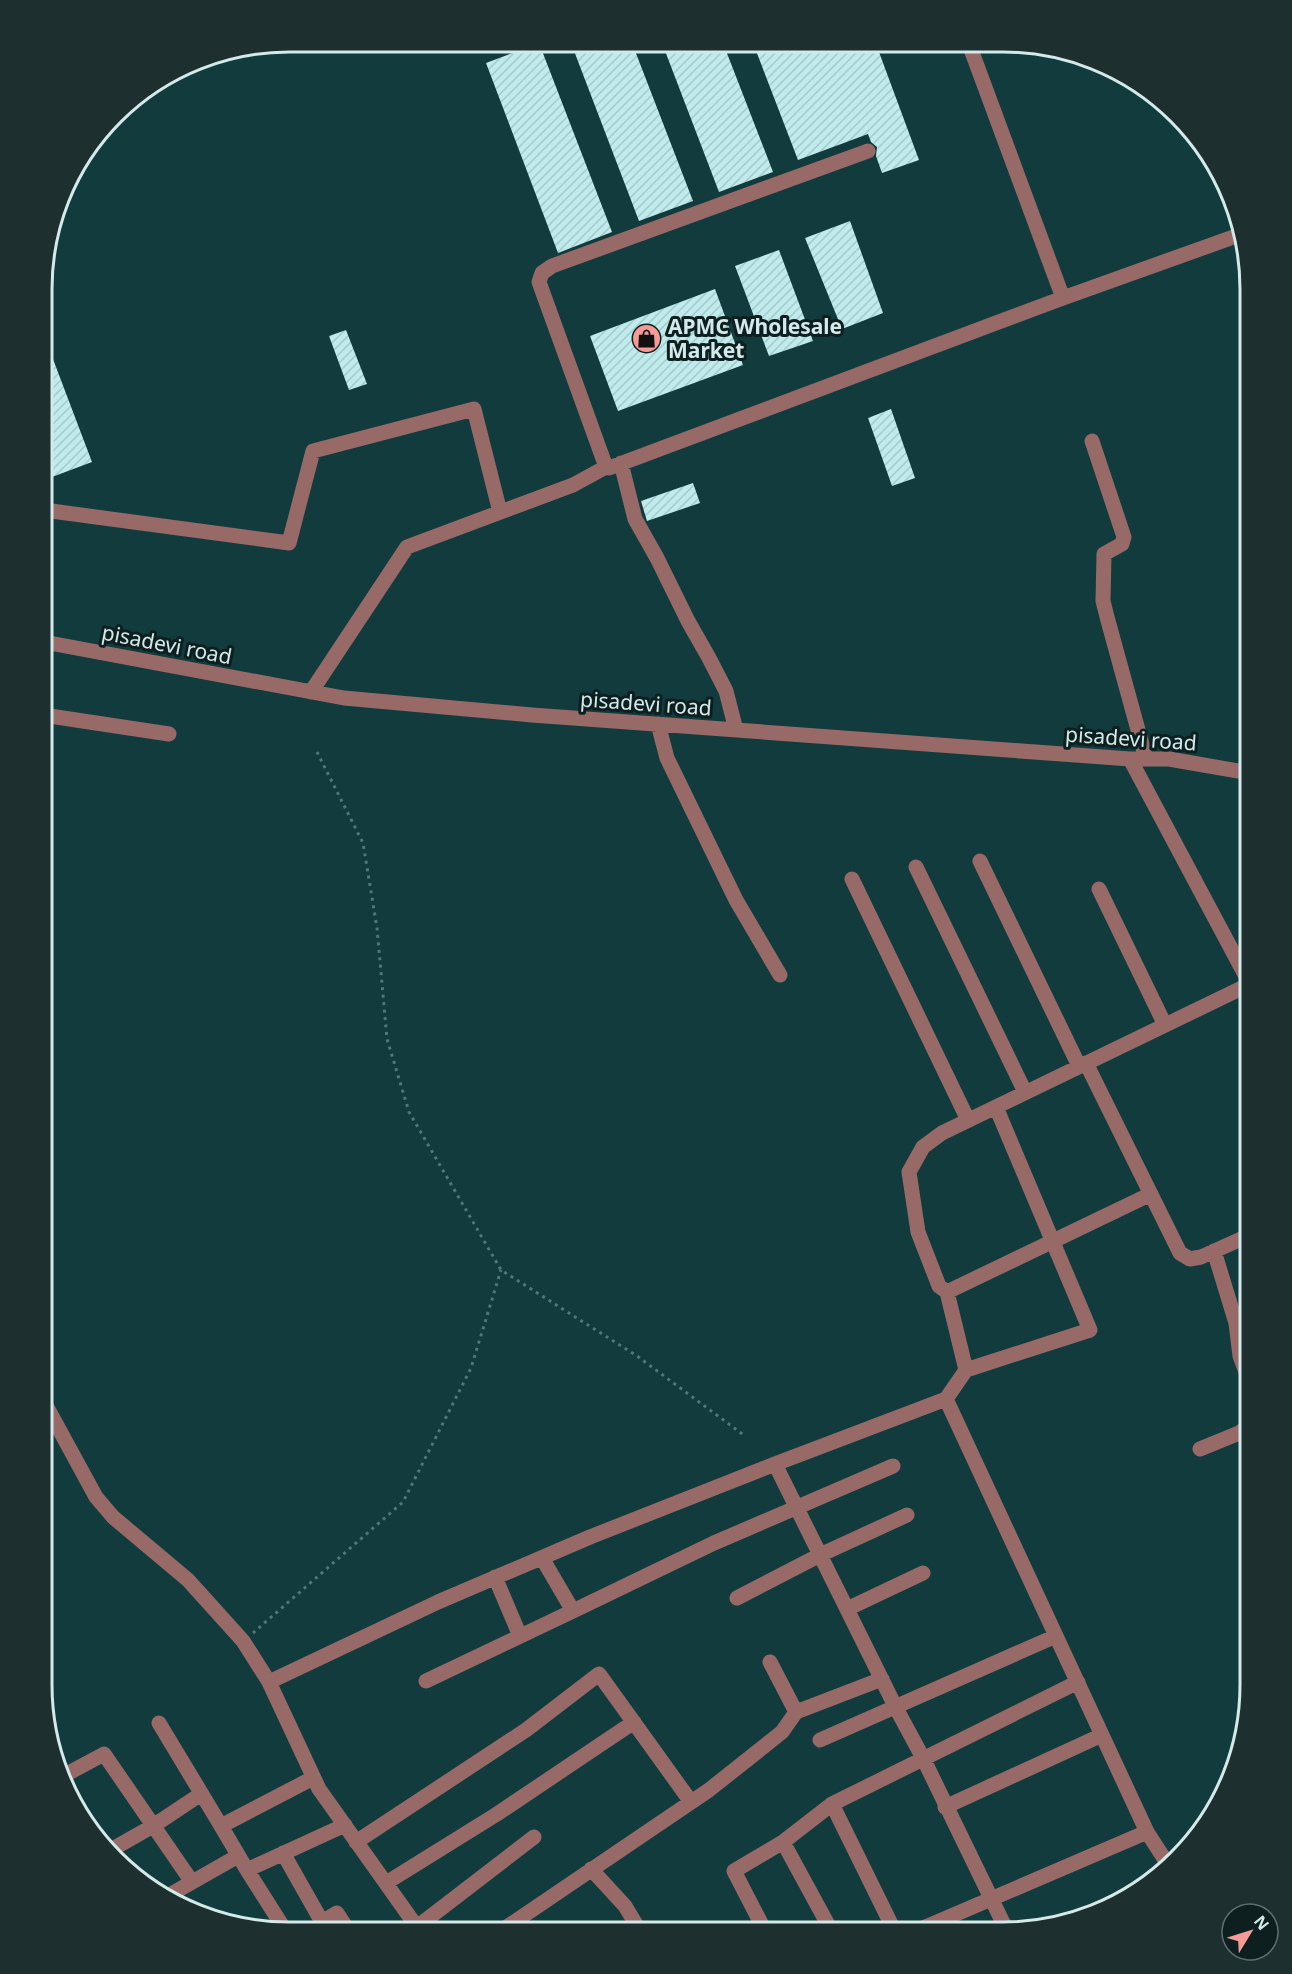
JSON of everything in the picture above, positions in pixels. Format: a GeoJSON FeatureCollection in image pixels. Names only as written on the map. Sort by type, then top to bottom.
{"type":"FeatureCollection","features":[{"type":"Feature","properties":{"kind":"street"},"geometry":{"type":"LineString","coordinates":[[972,52],[1063,298]]}},
{"type":"Feature","properties":{"kind":"street"},"geometry":{"type":"LineString","coordinates":[[736,730],[726,691],[635,519],[539,282],[542,273],[552,266],[868,152]]}},
{"type":"Feature","properties":{"kind":"street"},"geometry":{"type":"LineString","coordinates":[[311,692],[407,547],[573,485],[613,465],[1233,237]]}},
{"type":"Feature","properties":{"kind":"street"},"geometry":{"type":"LineString","coordinates":[[52,511],[290,543],[313,451],[474,409],[500,512]]}},
{"type":"Feature","properties":{"kind":"street"},"geometry":{"type":"LineString","coordinates":[[1092,441],[1124,537],[1122,544],[1104,554],[1103,601],[1146,759]]}},
{"type":"Feature","properties":{"kind":"street","name":"pisadevi road"},"geometry":{"type":"LineString","coordinates":[[52,643],[344,698],[736,730],[1130,759],[1169,759],[1240,771]]}},
{"type":"Feature","properties":{"kind":"street"},"geometry":{"type":"LineString","coordinates":[[52,716],[169,734]]}},
{"type":"Feature","properties":{"kind":"street"},"geometry":{"type":"LineString","coordinates":[[658,724],[668,758],[736,900],[780,975]]}},
{"type":"Feature","properties":{"kind":"street"},"geometry":{"type":"LineString","coordinates":[[1130,759],[1240,967]]}},
{"type":"Feature","properties":{"kind":"street"},"geometry":{"type":"LineString","coordinates":[[980,861],[1180,1253],[1190,1259],[1201,1257],[1240,1239]]}},
{"type":"Feature","properties":{"kind":"street"},"geometry":{"type":"LineString","coordinates":[[916,867],[1025,1092]]}},
{"type":"Feature","properties":{"kind":"street"},"geometry":{"type":"LineString","coordinates":[[852,879],[880,933],[968,1120]]}},
{"type":"Feature","properties":{"kind":"street"},"geometry":{"type":"LineString","coordinates":[[1099,889],[1165,1025]]}},
{"type":"Feature","properties":{"kind":"street"},"geometry":{"type":"LineString","coordinates":[[966,1371],[947,1292],[939,1286],[918,1232],[909,1172],[923,1147],[942,1133],[1240,988]]}},
{"type":"Feature","properties":{"kind":"street"},"geometry":{"type":"LineString","coordinates":[[268,1682],[495,1577],[775,1464],[946,1400],[966,1371],[1090,1330],[996,1107]]}},
{"type":"Feature","properties":{"kind":"street"},"geometry":{"type":"LineString","coordinates":[[947,1292],[1151,1194]]}},
{"type":"Feature","properties":{"kind":"street"},"geometry":{"type":"LineString","coordinates":[[1214,1251],[1236,1323],[1240,1328]]}},
{"type":"Feature","properties":{"kind":"street"},"geometry":{"type":"LineString","coordinates":[[946,1400],[1148,1832],[1164,1858]]}},
{"type":"Feature","properties":{"kind":"street"},"geometry":{"type":"LineString","coordinates":[[52,1416],[96,1497],[113,1517],[188,1580],[243,1641],[268,1682],[313,1778],[413,1922]]}},
{"type":"Feature","properties":{"kind":"street"},"geometry":{"type":"LineString","coordinates":[[1200,1449],[1240,1432]]}},
{"type":"Feature","properties":{"kind":"street"},"geometry":{"type":"LineString","coordinates":[[775,1464],[923,1758],[1002,1922]]}},
{"type":"Feature","properties":{"kind":"street"},"geometry":{"type":"LineString","coordinates":[[426,1681],[714,1543],[893,1466]]}},
{"type":"Feature","properties":{"kind":"street"},"geometry":{"type":"LineString","coordinates":[[737,1598],[820,1555],[908,1515]]}},
{"type":"Feature","properties":{"kind":"street"},"geometry":{"type":"LineString","coordinates":[[542,1558],[573,1611]]}},
{"type":"Feature","properties":{"kind":"street"},"geometry":{"type":"LineString","coordinates":[[847,1609],[923,1573]]}},
{"type":"Feature","properties":{"kind":"street"},"geometry":{"type":"LineString","coordinates":[[495,1577],[520,1636]]}},
{"type":"Feature","properties":{"kind":"street"},"geometry":{"type":"LineString","coordinates":[[820,1740],[1056,1636]]}},
{"type":"Feature","properties":{"kind":"street"},"geometry":{"type":"LineString","coordinates":[[770,1662],[796,1712]]}},
{"type":"Feature","properties":{"kind":"street"},"geometry":{"type":"LineString","coordinates":[[356,1842],[526,1730],[599,1674],[691,1802]]}},
{"type":"Feature","properties":{"kind":"street"},"geometry":{"type":"LineString","coordinates":[[514,1922],[691,1802],[782,1732],[796,1712],[882,1679]]}},
{"type":"Feature","properties":{"kind":"street"},"geometry":{"type":"LineString","coordinates":[[760,1922],[734,1871],[783,1842],[832,1804],[1078,1682]]}},
{"type":"Feature","properties":{"kind":"street"},"geometry":{"type":"LineString","coordinates":[[386,1883],[497,1814],[634,1722]]}},
{"type":"Feature","properties":{"kind":"street"},"geometry":{"type":"LineString","coordinates":[[159,1723],[278,1921]]}},
{"type":"Feature","properties":{"kind":"street"},"geometry":{"type":"LineString","coordinates":[[945,1807],[1102,1735]]}},
{"type":"Feature","properties":{"kind":"street"},"geometry":{"type":"LineString","coordinates":[[70,1772],[104,1754],[192,1882]]}},
{"type":"Feature","properties":{"kind":"street"},"geometry":{"type":"LineString","coordinates":[[221,1826],[313,1778]]}},
{"type":"Feature","properties":{"kind":"street"},"geometry":{"type":"LineString","coordinates":[[117,1847],[201,1794]]}},
{"type":"Feature","properties":{"kind":"street"},"geometry":{"type":"LineString","coordinates":[[832,1804],[890,1922]]}},
{"type":"Feature","properties":{"kind":"street"},"geometry":{"type":"LineString","coordinates":[[247,1870],[345,1826]]}},
{"type":"Feature","properties":{"kind":"street"},"geometry":{"type":"LineString","coordinates":[[938,1922],[1148,1832]]}},
{"type":"Feature","properties":{"kind":"street"},"geometry":{"type":"LineString","coordinates":[[427,1922],[534,1837]]}},
{"type":"Feature","properties":{"kind":"street"},"geometry":{"type":"LineString","coordinates":[[783,1842],[827,1922]]}},
{"type":"Feature","properties":{"kind":"street"},"geometry":{"type":"LineString","coordinates":[[283,1853],[322,1922],[337,1913],[343,1922]]}},
{"type":"Feature","properties":{"kind":"street"},"geometry":{"type":"LineString","coordinates":[[175,1892],[238,1856]]}},
{"type":"Feature","properties":{"kind":"street"},"geometry":{"type":"LineString","coordinates":[[591,1869],[625,1906],[635,1922]]}},
{"type":"Feature","properties":{"kind":"path"},"geometry":{"type":"LineString","coordinates":[[317,752],[363,843],[377,928],[387,1039],[409,1112],[501,1270],[637,1356],[745,1436]]}},
{"type":"Feature","properties":{"kind":"path"},"geometry":{"type":"LineString","coordinates":[[243,1641],[403,1502],[471,1368],[501,1270]]}},
{"type":"Feature","properties":{"kind":"building"},"geometry":{"type":"Polygon","coordinates":[[[515,52],[542,52],[612,232],[558,253],[486,63],[515,52]]]}},
{"type":"Feature","properties":{"kind":"building"},"geometry":{"type":"Polygon","coordinates":[[[574,52],[635,52],[693,201],[639,221],[574,52]]]}},
{"type":"Feature","properties":{"kind":"building"},"geometry":{"type":"Polygon","coordinates":[[[665,52],[726,52],[773,172],[719,192],[665,52]]]}},
{"type":"Feature","properties":{"kind":"building"},"geometry":{"type":"Polygon","coordinates":[[[756,52],[879,52],[919,160],[882,173],[876,156],[877,147],[871,142],[868,134],[798,160],[756,52]]]}},
{"type":"Feature","properties":{"kind":"building"},"geometry":{"type":"Polygon","coordinates":[[[850,221],[883,313],[842,329],[805,238],[850,221]]]}},
{"type":"Feature","properties":{"kind":"building"},"geometry":{"type":"Polygon","coordinates":[[[779,250],[813,341],[769,356],[735,266],[779,250]]]}},
{"type":"Feature","properties":{"kind":"building"},"geometry":{"type":"Polygon","coordinates":[[[715,289],[743,365],[618,411],[590,336],[715,289]]]}},
{"type":"Feature","properties":{"kind":"building"},"geometry":{"type":"Polygon","coordinates":[[[346,330],[367,384],[349,390],[329,336],[346,330]]]}},
{"type":"Feature","properties":{"kind":"building"},"geometry":{"type":"Polygon","coordinates":[[[52,356],[92,462],[52,477],[52,356]]]}},
{"type":"Feature","properties":{"kind":"building"},"geometry":{"type":"Polygon","coordinates":[[[891,409],[915,478],[892,486],[868,418],[891,409]]]}},
{"type":"Feature","properties":{"kind":"building"},"geometry":{"type":"Polygon","coordinates":[[[693,483],[700,503],[647,521],[641,501],[693,483]]]}},
{"type":"Feature","properties":{"kind":"place","name":"APMC Wholesale Market"},"geometry":{"type":"Point","coordinates":[647,338]}}]}
